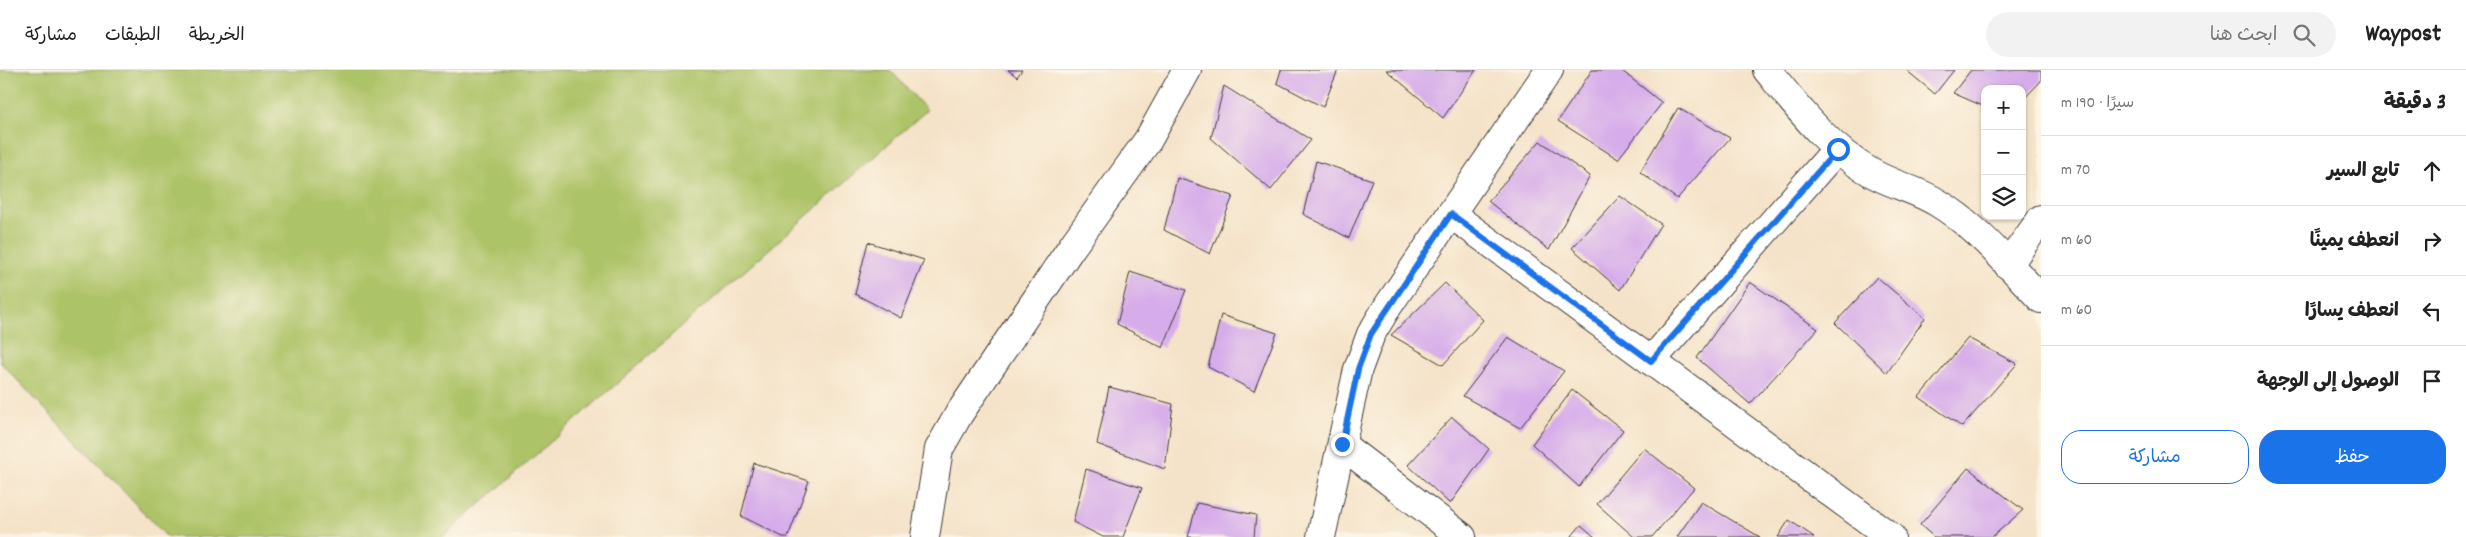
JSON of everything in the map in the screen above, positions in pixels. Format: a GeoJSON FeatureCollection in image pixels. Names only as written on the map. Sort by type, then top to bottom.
{"type":"FeatureCollection","features":[{"type":"Feature","properties":{"kind":"street"},"geometry":{"type":"LineString","coordinates":[[925,537],[939,450],[958,414],[1071,248],[1148,140],[1188,70]]}},
{"type":"Feature","properties":{"kind":"street"},"geometry":{"type":"LineString","coordinates":[[1321,537],[1358,369],[1371,334],[1549,70]]}},
{"type":"Feature","properties":{"kind":"street"},"geometry":{"type":"LineString","coordinates":[[1767,70],[1806,118],[1838,149],[1872,174],[1938,202],[1968,225],[2041,299]]}},
{"type":"Feature","properties":{"kind":"street"},"geometry":{"type":"LineString","coordinates":[[1651,361],[1838,149]]}},
{"type":"Feature","properties":{"kind":"street"},"geometry":{"type":"LineString","coordinates":[[1451,214],[1891,537]]}},
{"type":"Feature","properties":{"kind":"street"},"geometry":{"type":"LineString","coordinates":[[2008,266],[2041,219]]}},
{"type":"Feature","properties":{"kind":"street"},"geometry":{"type":"LineString","coordinates":[[1342,444],[1462,537]]}},
{"type":"Feature","properties":{"kind":"green space"},"geometry":{"type":"Polygon","coordinates":[[[0,70],[890,70],[927,110],[443,537],[167,537],[0,362],[0,70]]]}},
{"type":"Feature","properties":{"kind":"building"},"geometry":{"type":"Polygon","coordinates":[[[1008,70],[1022,70],[1017,77],[1008,70]]]}},
{"type":"Feature","properties":{"kind":"building"},"geometry":{"type":"Polygon","coordinates":[[[1281,70],[1338,70],[1323,107],[1277,83],[1281,70]]]}},
{"type":"Feature","properties":{"kind":"building"},"geometry":{"type":"Polygon","coordinates":[[[1386,70],[1476,70],[1443,118],[1386,70]]]}},
{"type":"Feature","properties":{"kind":"building"},"geometry":{"type":"Polygon","coordinates":[[[1592,70],[1621,70],[1662,103],[1618,159],[1558,121],[1592,70]]]}},
{"type":"Feature","properties":{"kind":"building"},"geometry":{"type":"Polygon","coordinates":[[[1906,70],[1954,70],[1935,94],[1906,70]]]}},
{"type":"Feature","properties":{"kind":"building"},"geometry":{"type":"Polygon","coordinates":[[[1971,70],[2041,70],[2041,81],[2026,97],[2026,85],[1981,85],[1981,105],[1953,93],[1971,70]]]}},
{"type":"Feature","properties":{"kind":"building"},"geometry":{"type":"Polygon","coordinates":[[[1224,86],[1311,140],[1271,190],[1211,138],[1224,86]]]}},
{"type":"Feature","properties":{"kind":"building"},"geometry":{"type":"Polygon","coordinates":[[[1678,108],[1730,138],[1677,199],[1640,172],[1678,108]]]}},
{"type":"Feature","properties":{"kind":"building"},"geometry":{"type":"Polygon","coordinates":[[[1540,141],[1590,176],[1549,250],[1488,201],[1540,141]]]}},
{"type":"Feature","properties":{"kind":"building"},"geometry":{"type":"Polygon","coordinates":[[[1316,161],[1372,180],[1349,238],[1303,214],[1316,161]]]}},
{"type":"Feature","properties":{"kind":"building"},"geometry":{"type":"Polygon","coordinates":[[[1177,178],[1233,196],[1210,254],[1164,230],[1177,178]]]}},
{"type":"Feature","properties":{"kind":"building"},"geometry":{"type":"Polygon","coordinates":[[[1620,196],[1661,224],[1620,290],[1572,248],[1620,196]]]}},
{"type":"Feature","properties":{"kind":"building"},"geometry":{"type":"Polygon","coordinates":[[[868,242],[924,260],[901,318],[855,294],[868,242]]]}},
{"type":"Feature","properties":{"kind":"building"},"geometry":{"type":"Polygon","coordinates":[[[1130,272],[1186,290],[1163,348],[1117,324],[1130,272]]]}},
{"type":"Feature","properties":{"kind":"building"},"geometry":{"type":"Polygon","coordinates":[[[1877,277],[1925,318],[1887,373],[1835,323],[1877,277]]]}},
{"type":"Feature","properties":{"kind":"building"},"geometry":{"type":"Polygon","coordinates":[[[1750,282],[1818,329],[1750,404],[1697,358],[1750,282]]]}},
{"type":"Feature","properties":{"kind":"building"},"geometry":{"type":"Polygon","coordinates":[[[1445,283],[1483,320],[1443,365],[1391,335],[1445,283]]]}},
{"type":"Feature","properties":{"kind":"building"},"geometry":{"type":"Polygon","coordinates":[[[1221,315],[1277,333],[1254,391],[1208,367],[1221,315]]]}},
{"type":"Feature","properties":{"kind":"building"},"geometry":{"type":"Polygon","coordinates":[[[1508,337],[1564,371],[1520,428],[1463,396],[1508,337]]]}},
{"type":"Feature","properties":{"kind":"building"},"geometry":{"type":"Polygon","coordinates":[[[1968,338],[2017,364],[1962,427],[1919,397],[1968,338]]]}},
{"type":"Feature","properties":{"kind":"building"},"geometry":{"type":"Polygon","coordinates":[[[1109,387],[1173,404],[1165,469],[1097,444],[1109,387]]]}},
{"type":"Feature","properties":{"kind":"building"},"geometry":{"type":"Polygon","coordinates":[[[1572,390],[1623,430],[1579,487],[1532,444],[1572,390]]]}},
{"type":"Feature","properties":{"kind":"building"},"geometry":{"type":"Polygon","coordinates":[[[1452,417],[1489,449],[1450,504],[1408,465],[1452,417]]]}},
{"type":"Feature","properties":{"kind":"building"},"geometry":{"type":"Polygon","coordinates":[[[1644,448],[1694,488],[1652,537],[1634,537],[1597,504],[1644,448]]]}},
{"type":"Feature","properties":{"kind":"building"},"geometry":{"type":"Polygon","coordinates":[[[754,463],[809,481],[788,537],[783,537],[741,516],[754,463]]]}},
{"type":"Feature","properties":{"kind":"building"},"geometry":{"type":"Polygon","coordinates":[[[1968,468],[2023,510],[1992,537],[1934,537],[1920,525],[1968,468]]]}},
{"type":"Feature","properties":{"kind":"building"},"geometry":{"type":"Polygon","coordinates":[[[1086,469],[1142,488],[1123,537],[1103,537],[1073,522],[1086,469]]]}},
{"type":"Feature","properties":{"kind":"building"},"geometry":{"type":"Polygon","coordinates":[[[1701,502],[1760,537],[1677,537],[1701,502]]]}},
{"type":"Feature","properties":{"kind":"building"},"geometry":{"type":"Polygon","coordinates":[[[1197,503],[1256,515],[1254,537],[1188,537],[1197,503]]]}},
{"type":"Feature","properties":{"kind":"building"},"geometry":{"type":"Polygon","coordinates":[[[1789,520],[1814,537],[1778,537],[1789,520]]]}},
{"type":"Feature","properties":{"kind":"building"},"geometry":{"type":"Polygon","coordinates":[[[1581,525],[1595,537],[1571,537],[1581,525]]]}},
{"type":"Feature","properties":{"kind":"route"},"geometry":{"type":"LineString","coordinates":[[1342,444],[1358,369],[1371,334],[1451,214],[1651,361],[1838,149]]}}]}
